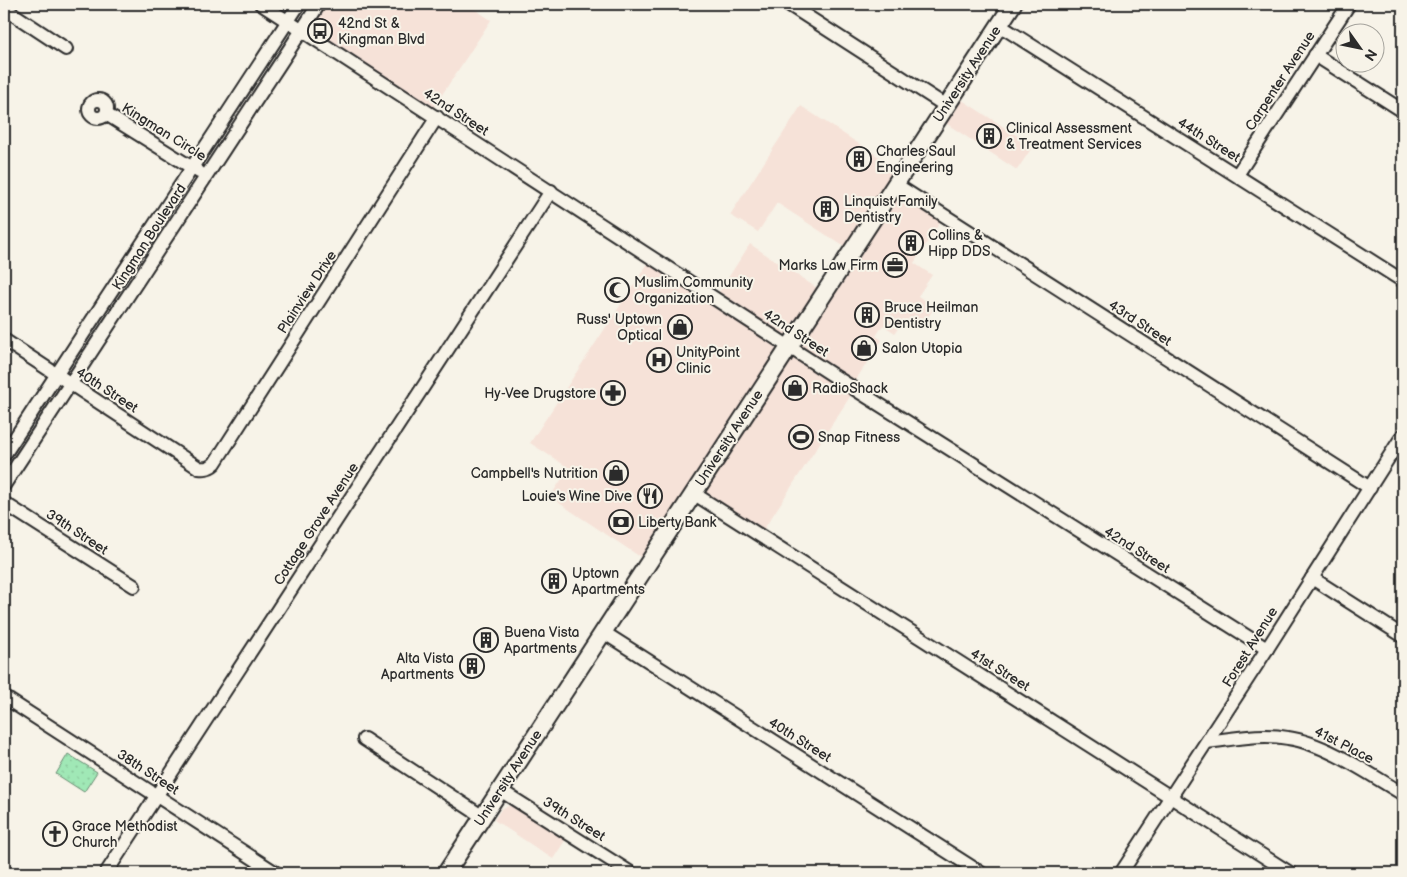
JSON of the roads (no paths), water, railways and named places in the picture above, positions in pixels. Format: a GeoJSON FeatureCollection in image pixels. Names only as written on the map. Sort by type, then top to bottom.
{"type":"FeatureCollection","features":[{"type":"Feature","properties":{"kind":"main road","name":"University Avenue"},"geometry":{"type":"LineString","coordinates":[[446,873],[1012,4]]}},
{"type":"Feature","properties":{"kind":"street","name":"42nd Street"},"geometry":{"type":"LineString","coordinates":[[261,4],[788,346],[1267,650]]}},
{"type":"Feature","properties":{"kind":"street","name":"Kingman Boulevard"},"geometry":{"type":"LineString","coordinates":[[4,455],[299,4]]}},
{"type":"Feature","properties":{"kind":"street","name":"Kingman Boulevard"},"geometry":{"type":"LineString","coordinates":[[4,485],[319,4]]}},
{"type":"Feature","properties":{"kind":"street"},"geometry":{"type":"LineString","coordinates":[[788,4],[946,106]]}},
{"type":"Feature","properties":{"kind":"street","name":"Carpenter Avenue"},"geometry":{"type":"LineString","coordinates":[[1237,175],[1349,4]]}},
{"type":"Feature","properties":{"kind":"street"},"geometry":{"type":"LineString","coordinates":[[4,8],[66,49]]}},
{"type":"Feature","properties":{"kind":"street","name":"44th Street"},"geometry":{"type":"LineString","coordinates":[[999,24],[1403,281]]}},
{"type":"Feature","properties":{"kind":"street"},"geometry":{"type":"LineString","coordinates":[[1315,55],[1403,111]]}},
{"type":"Feature","properties":{"kind":"street","name":"Kingman Circle"},"geometry":{"type":"LineString","coordinates":[[106,114],[206,176]]}},
{"type":"Feature","properties":{"kind":"street","name":"Plainview Drive"},"geometry":{"type":"LineString","coordinates":[[194,464],[199,468],[206,469],[215,463],[437,118]]}},
{"type":"Feature","properties":{"kind":"street","name":"43rd Street"},"geometry":{"type":"LineString","coordinates":[[894,184],[1370,488]]}},
{"type":"Feature","properties":{"kind":"street","name":"Cottage Grove Avenue"},"geometry":{"type":"LineString","coordinates":[[106,873],[551,191]]}},
{"type":"Feature","properties":{"kind":"street","name":"40th Street"},"geometry":{"type":"LineString","coordinates":[[4,340],[194,464]]}},
{"type":"Feature","properties":{"kind":"street","name":"Forest Avenue"},"geometry":{"type":"LineString","coordinates":[[1121,873],[1370,488],[1398,455],[1403,436]]}},
{"type":"Feature","properties":{"kind":"street","name":"41st Street"},"geometry":{"type":"LineString","coordinates":[[693,492],[1290,873]]}},
{"type":"Feature","properties":{"kind":"street","name":"39th Street"},"geometry":{"type":"LineString","coordinates":[[4,503],[134,586]]}},
{"type":"Feature","properties":{"kind":"street"},"geometry":{"type":"LineString","coordinates":[[1312,578],[1403,636]]}},
{"type":"Feature","properties":{"kind":"street","name":"40th Street"},"geometry":{"type":"LineString","coordinates":[[602,632],[981,873]]}},
{"type":"Feature","properties":{"kind":"street","name":"38th Street"},"geometry":{"type":"LineString","coordinates":[[4,697],[276,873]]}},
{"type":"Feature","properties":{"kind":"street","name":"41st Place"},"geometry":{"type":"LineString","coordinates":[[1207,742],[1261,736],[1302,741],[1328,751],[1403,794]]}},
{"type":"Feature","properties":{"kind":"street"},"geometry":{"type":"LineString","coordinates":[[364,739],[483,817]]}},
{"type":"Feature","properties":{"kind":"street","name":"39th Street"},"geometry":{"type":"LineString","coordinates":[[500,790],[632,873]]}},
{"type":"Feature","properties":{"kind":"place","name":"42nd St & Kingman Blvd"},"geometry":{"type":"Point","coordinates":[320,31]}},
{"type":"Feature","properties":{"kind":"place","name":"Clinical Assessment & Treatment Services"},"geometry":{"type":"Point","coordinates":[989,136]}},
{"type":"Feature","properties":{"kind":"place","name":"Charles Saul Engineering"},"geometry":{"type":"Point","coordinates":[859,159]}},
{"type":"Feature","properties":{"kind":"place","name":"Linquist Family Dentistry"},"geometry":{"type":"Point","coordinates":[826,209]}},
{"type":"Feature","properties":{"kind":"place","name":"Collins & Hipp DDS"},"geometry":{"type":"Point","coordinates":[911,243]}},
{"type":"Feature","properties":{"kind":"place","name":"Marks Law Firm"},"geometry":{"type":"Point","coordinates":[895,265]}},
{"type":"Feature","properties":{"kind":"place","name":"Muslim Community Organization"},"geometry":{"type":"Point","coordinates":[617,290]}},
{"type":"Feature","properties":{"kind":"place","name":"Bruce Heilman Dentistry"},"geometry":{"type":"Point","coordinates":[867,315]}},
{"type":"Feature","properties":{"kind":"place","name":"Russ' Uptown Optical"},"geometry":{"type":"Point","coordinates":[680,327]}},
{"type":"Feature","properties":{"kind":"place","name":"Salon Utopia"},"geometry":{"type":"Point","coordinates":[864,348]}},
{"type":"Feature","properties":{"kind":"place","name":"UnityPoint Clinic"},"geometry":{"type":"Point","coordinates":[659,360]}},
{"type":"Feature","properties":{"kind":"place","name":"RadioShack"},"geometry":{"type":"Point","coordinates":[795,388]}},
{"type":"Feature","properties":{"kind":"place","name":"Hy-Vee Drugstore"},"geometry":{"type":"Point","coordinates":[613,393]}},
{"type":"Feature","properties":{"kind":"place","name":"Snap Fitness"},"geometry":{"type":"Point","coordinates":[801,437]}},
{"type":"Feature","properties":{"kind":"place","name":"Campbell's Nutrition"},"geometry":{"type":"Point","coordinates":[616,473]}},
{"type":"Feature","properties":{"kind":"place","name":"Louie's Wine Dive"},"geometry":{"type":"Point","coordinates":[650,496]}},
{"type":"Feature","properties":{"kind":"place","name":"Liberty Bank"},"geometry":{"type":"Point","coordinates":[621,522]}},
{"type":"Feature","properties":{"kind":"place","name":"Uptown Apartments"},"geometry":{"type":"Point","coordinates":[554,581]}},
{"type":"Feature","properties":{"kind":"place","name":"Buena Vista Apartments"},"geometry":{"type":"Point","coordinates":[486,640]}},
{"type":"Feature","properties":{"kind":"place","name":"Alta Vista Apartments"},"geometry":{"type":"Point","coordinates":[472,666]}},
{"type":"Feature","properties":{"kind":"place","name":"Grace Methodist Church"},"geometry":{"type":"Point","coordinates":[55,834]}}]}
